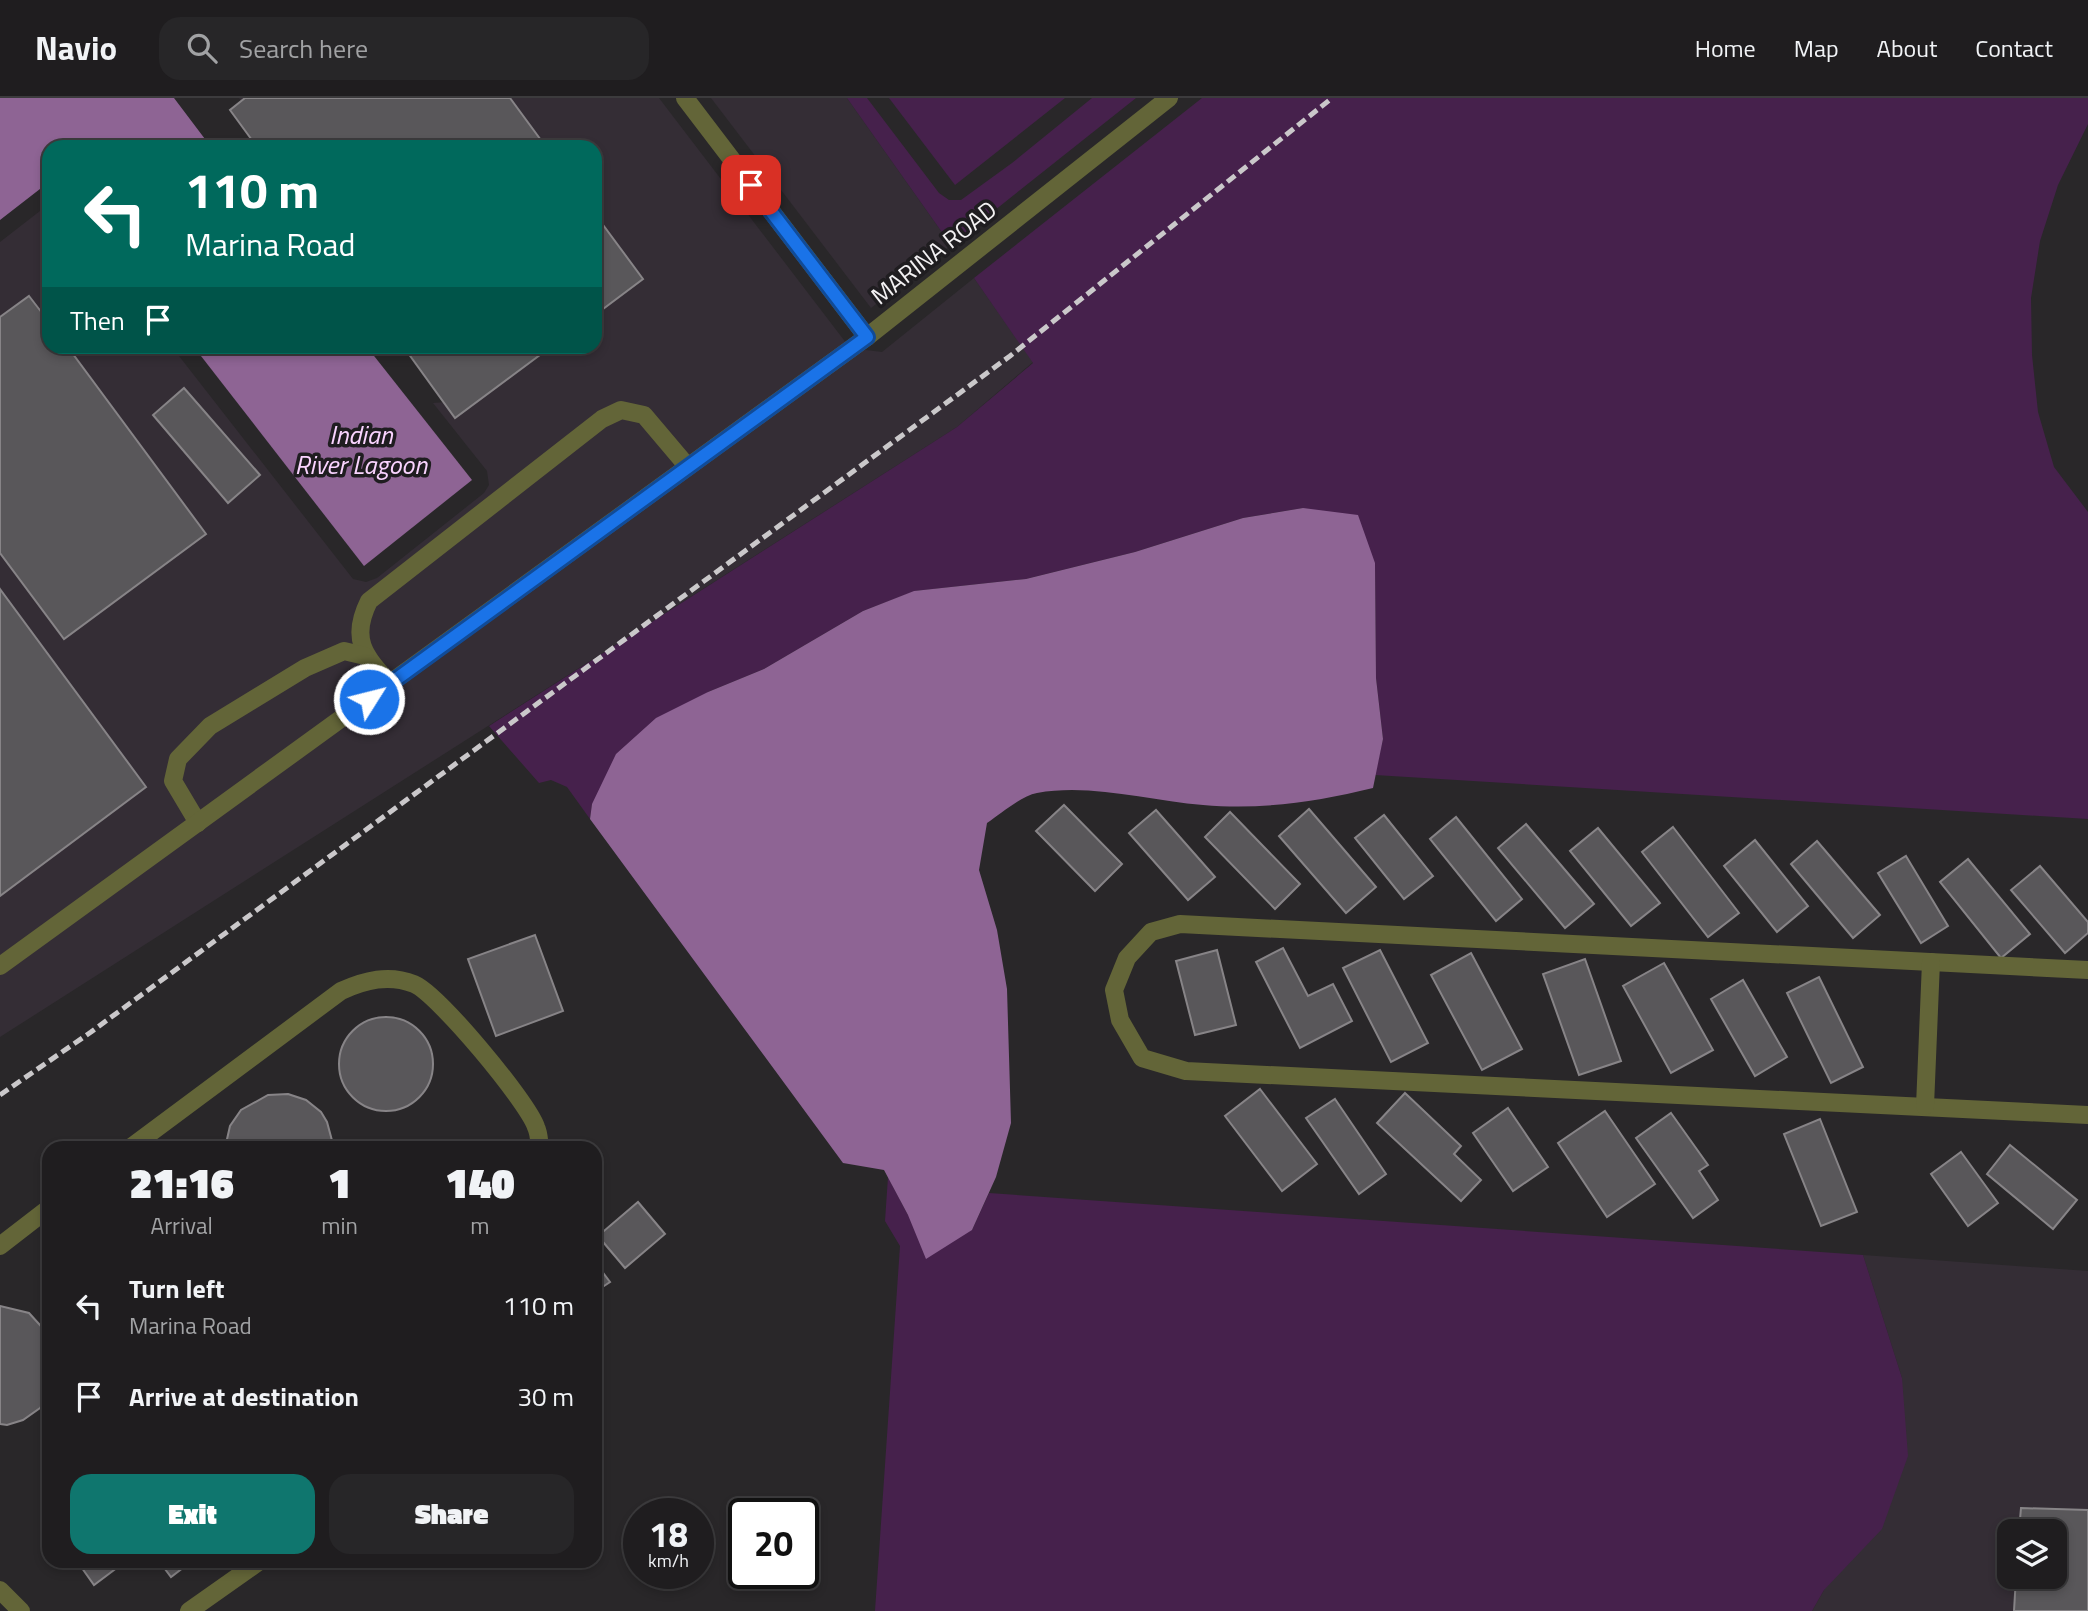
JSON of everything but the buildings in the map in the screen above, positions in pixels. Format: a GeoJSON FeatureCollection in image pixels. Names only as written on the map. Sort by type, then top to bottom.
{"type":"FeatureCollection","features":[{"type":"Feature","properties":{"kind":"street","name":"MARINA ROAD"},"geometry":{"type":"LineString","coordinates":[[685,98],[867,337],[1169,98]]}},
{"type":"Feature","properties":{"kind":"street"},"geometry":{"type":"LineString","coordinates":[[0,966],[867,337]]}},
{"type":"Feature","properties":{"kind":"street"},"geometry":{"type":"LineString","coordinates":[[390,684],[365,656],[360,640],[362,616],[369,601],[602,419],[621,410],[644,415],[688,467]]}},
{"type":"Feature","properties":{"kind":"street"},"geometry":{"type":"LineString","coordinates":[[198,823],[173,781],[178,759],[202,734],[305,668],[344,651],[365,656]]}},
{"type":"Feature","properties":{"kind":"street"},"geometry":{"type":"LineString","coordinates":[[2088,970],[1180,924],[1151,932],[1127,958],[1114,990],[1120,1020],[1142,1058],[1186,1071],[2088,1115]]}},
{"type":"Feature","properties":{"kind":"street"},"geometry":{"type":"LineString","coordinates":[[1925,1105],[1931,962]]}},
{"type":"Feature","properties":{"kind":"street"},"geometry":{"type":"LineString","coordinates":[[139,1141],[341,991],[374,979],[396,979],[416,985],[445,1009],[517,1095],[536,1126],[539,1141]]}},
{"type":"Feature","properties":{"kind":"street"},"geometry":{"type":"LineString","coordinates":[[0,1245],[42,1213]]}},
{"type":"Feature","properties":{"kind":"street"},"geometry":{"type":"LineString","coordinates":[[188,1611],[250,1568]]}},
{"type":"Feature","properties":{"kind":"street"},"geometry":{"type":"LineString","coordinates":[[0,1590],[21,1611]]}},
{"type":"Feature","properties":{"kind":"shaded area"},"geometry":{"type":"Polygon","coordinates":[[[239,98],[659,98],[850,348],[882,352],[974,278],[1033,362],[957,427],[0,1037],[0,242],[42,209],[42,354],[177,354],[353,579],[366,582],[377,578],[484,493],[489,485],[487,471],[433,403],[446,402],[419,354],[602,354],[602,140],[267,140],[239,98]]]}},
{"type":"Feature","properties":{"kind":"shaded area"},"geometry":{"type":"Polygon","coordinates":[[[711,98],[847,98],[951,245],[871,308],[711,98]]]}},
{"type":"Feature","properties":{"kind":"shaded area"},"geometry":{"type":"Polygon","coordinates":[[[847,98],[867,98],[939,193],[949,200],[961,200],[1012,163],[1092,98],[1136,98],[951,245],[847,98]]]}},
{"type":"Feature","properties":{"kind":"shaded area"},"geometry":{"type":"Polygon","coordinates":[[[889,98],[1065,98],[955,185],[889,98]]]}},
{"type":"Feature","properties":{"kind":"shaded area"},"geometry":{"type":"Polygon","coordinates":[[[1202,98],[2088,98],[2088,124],[2058,185],[2040,241],[2031,298],[2032,355],[2038,412],[2054,467],[2088,512],[2088,819],[1375,775],[1383,739],[1376,678],[1375,563],[1303,508],[1243,518],[1135,552],[1026,579],[915,591],[863,611],[764,669],[708,692],[592,804],[590,819],[567,787],[551,780],[539,783],[489,726],[957,427],[1033,363],[974,278],[1202,98]]]}},
{"type":"Feature","properties":{"kind":"shaded area"},"geometry":{"type":"Polygon","coordinates":[[[888,1177],[908,1215],[972,1230],[989,1193],[1863,1255],[1902,1378],[1908,1456],[1882,1529],[1824,1590],[1812,1611],[875,1611],[900,1246],[885,1221],[888,1177]]]}},
{"type":"Feature","properties":{"kind":"shaded area"},"geometry":{"type":"Polygon","coordinates":[[[1863,1255],[2088,1271],[2088,1611],[1812,1611],[1824,1590],[1902,1378],[1863,1255]]]}},
{"type":"Feature","properties":{"kind":"water"},"geometry":{"type":"Polygon","coordinates":[[[0,98],[174,98],[206,140],[42,140],[42,187],[0,220],[0,98]]]}},
{"type":"Feature","properties":{"kind":"water","name":"Indian River Lagoon"},"geometry":{"type":"Polygon","coordinates":[[[199,354],[373,354],[472,480],[364,566],[199,354]]]}},
{"type":"Feature","properties":{"kind":"water"},"geometry":{"type":"Polygon","coordinates":[[[1303,508],[1358,515],[1375,563],[1376,678],[1383,739],[1373,788],[1310,801],[1268,806],[1203,805],[1099,791],[1057,790],[1024,798],[987,823],[979,870],[997,930],[1007,989],[1011,1123],[996,1177],[972,1230],[926,1259],[908,1215],[884,1170],[843,1163],[590,819],[592,804],[616,754],[656,718],[708,692],[764,669],[863,611],[914,591],[1026,579],[1135,552],[1243,518],[1303,508]]]}},
{"type":"Feature","properties":{"kind":"railway"},"geometry":{"type":"LineString","coordinates":[[0,1095],[91,1032],[1010,356],[1332,98]]}},
{"type":"Feature","properties":{"kind":"route"},"geometry":{"type":"LineString","coordinates":[[369,699],[867,337],[751,185]]}}]}
